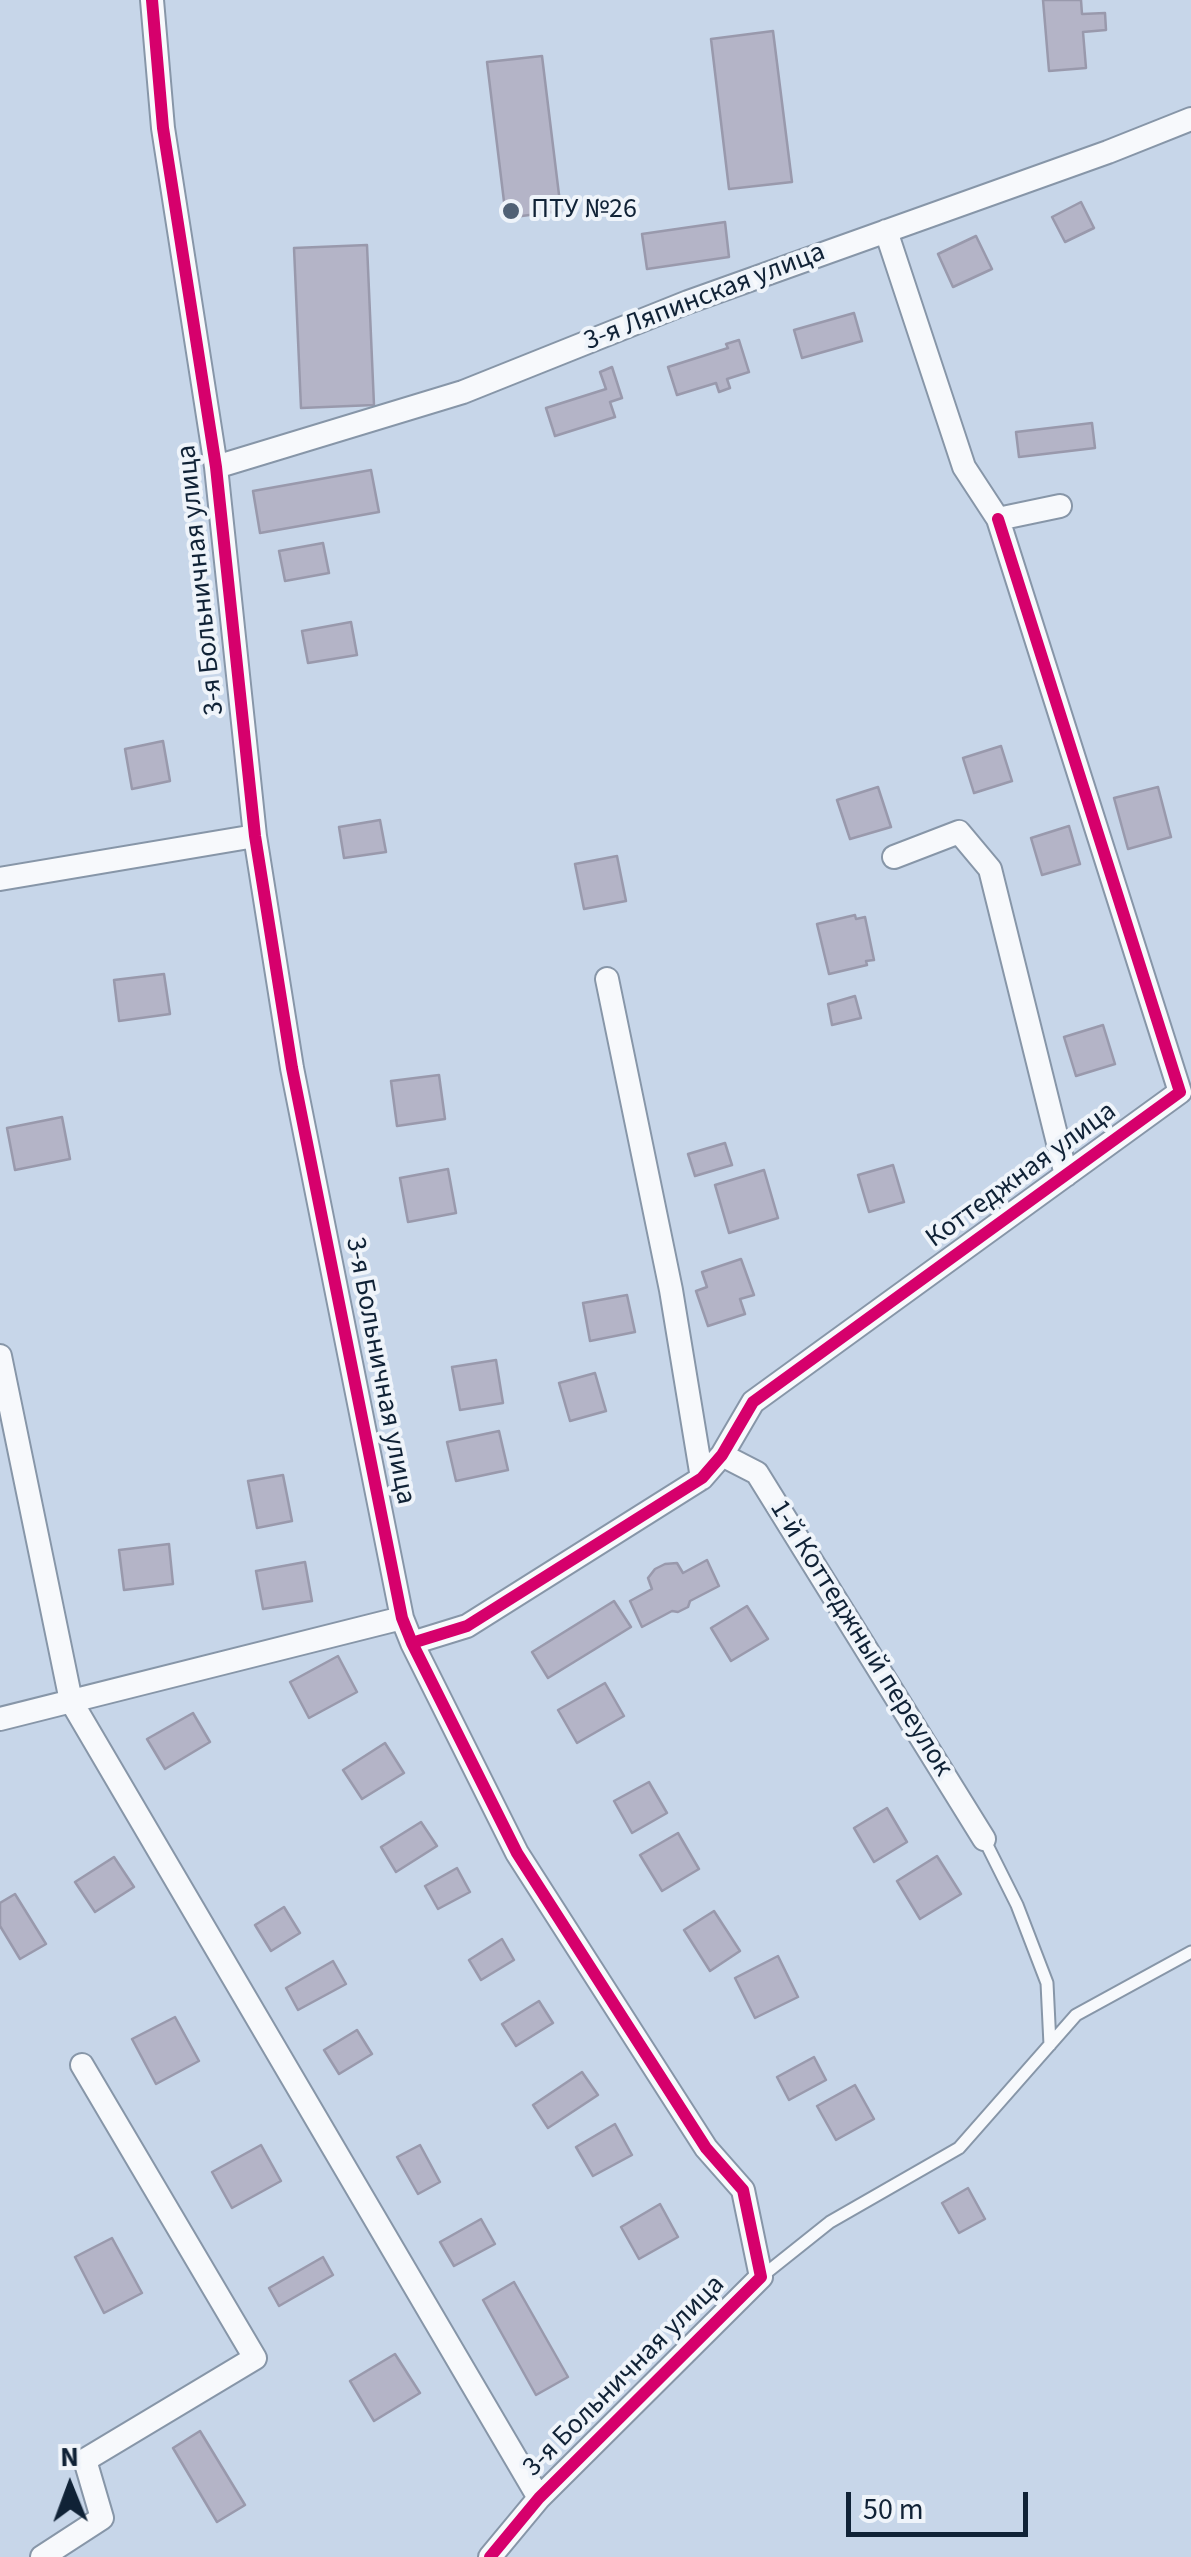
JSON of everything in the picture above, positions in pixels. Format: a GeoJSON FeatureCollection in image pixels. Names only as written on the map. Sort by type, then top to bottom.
{"type":"FeatureCollection","features":[{"type":"Feature","properties":{"kind":"street","name":"3-я Больничная улица"},"geometry":{"type":"LineString","coordinates":[[152,0],[162,128],[216,467],[255,836],[292,1068],[402,1618],[518,1853],[706,2148],[743,2190],[760,2277],[539,2498],[490,2557]]}},
{"type":"Feature","properties":{"kind":"street","name":"3-я Ляпинская улица"},"geometry":{"type":"LineString","coordinates":[[216,467],[462,392],[688,302],[1191,119]]}},
{"type":"Feature","properties":{"kind":"street"},"geometry":{"type":"LineString","coordinates":[[886,231],[964,467],[998,519],[1060,506]]}},
{"type":"Feature","properties":{"kind":"street","name":"Коттеджная улица"},"geometry":{"type":"LineString","coordinates":[[412,1644],[467,1626],[702,1478],[722,1455],[753,1402],[1180,1092],[998,519]]}},
{"type":"Feature","properties":{"kind":"street"},"geometry":{"type":"LineString","coordinates":[[894,856],[960,832],[990,869],[1066,1175]]}},
{"type":"Feature","properties":{"kind":"street"},"geometry":{"type":"LineString","coordinates":[[0,879],[255,836]]}},
{"type":"Feature","properties":{"kind":"street"},"geometry":{"type":"LineString","coordinates":[[607,979],[671,1290],[702,1478]]}},
{"type":"Feature","properties":{"kind":"street"},"geometry":{"type":"LineString","coordinates":[[0,1356],[71,1700],[539,2498]]}},
{"type":"Feature","properties":{"kind":"street","name":"1-й Коттеджный переулок"},"geometry":{"type":"LineString","coordinates":[[722,1455],[757,1473],[984,1838]]}},
{"type":"Feature","properties":{"kind":"street"},"geometry":{"type":"LineString","coordinates":[[0,1719],[402,1618]]}},
{"type":"Feature","properties":{"kind":"street"},"geometry":{"type":"LineString","coordinates":[[42,2557],[102,2518],[85,2460],[255,2358],[82,2066]]}},
{"type":"Feature","properties":{"kind":"lane"},"geometry":{"type":"LineString","coordinates":[[984,1838],[1017,1905],[1047,1983],[1050,2045]]}},
{"type":"Feature","properties":{"kind":"lane"},"geometry":{"type":"LineString","coordinates":[[760,2277],[830,2222],[959,2148],[1076,2015],[1191,1952]]}},
{"type":"Feature","properties":{"kind":"building"},"geometry":{"type":"Polygon","coordinates":[[[1043,0],[1081,0],[1082,14],[1105,13],[1106,30],[1083,32],[1086,68],[1049,71],[1043,0]]]}},
{"type":"Feature","properties":{"kind":"building"},"geometry":{"type":"Polygon","coordinates":[[[773,31],[792,182],[729,189],[711,39],[773,31]]]}},
{"type":"Feature","properties":{"kind":"building"},"geometry":{"type":"Polygon","coordinates":[[[542,56],[561,211],[506,218],[487,62],[542,56]]]}},
{"type":"Feature","properties":{"kind":"building"},"geometry":{"type":"Polygon","coordinates":[[[1081,202],[1094,228],[1065,242],[1052,217],[1081,202]]]}},
{"type":"Feature","properties":{"kind":"building"},"geometry":{"type":"Polygon","coordinates":[[[725,222],[729,257],[647,269],[642,234],[725,222]]]}},
{"type":"Feature","properties":{"kind":"building"},"geometry":{"type":"Polygon","coordinates":[[[976,236],[992,269],[953,287],[938,254],[976,236]]]}},
{"type":"Feature","properties":{"kind":"building"},"geometry":{"type":"Polygon","coordinates":[[[367,245],[374,405],[301,408],[294,248],[367,245]]]}},
{"type":"Feature","properties":{"kind":"building"},"geometry":{"type":"Polygon","coordinates":[[[854,313],[862,341],[802,358],[794,330],[854,313]]]}},
{"type":"Feature","properties":{"kind":"building"},"geometry":{"type":"Polygon","coordinates":[[[739,340],[749,372],[727,379],[730,388],[719,392],[716,383],[677,395],[668,367],[728,348],[726,344],[739,340]]]}},
{"type":"Feature","properties":{"kind":"building"},"geometry":{"type":"Polygon","coordinates":[[[612,367],[622,398],[610,402],[615,417],[555,436],[546,408],[606,389],[600,372],[612,367]]]}},
{"type":"Feature","properties":{"kind":"building"},"geometry":{"type":"Polygon","coordinates":[[[1092,423],[1095,448],[1019,457],[1016,432],[1092,423]]]}},
{"type":"Feature","properties":{"kind":"building"},"geometry":{"type":"Polygon","coordinates":[[[371,470],[379,512],[260,533],[253,491],[371,470]]]}},
{"type":"Feature","properties":{"kind":"building"},"geometry":{"type":"Polygon","coordinates":[[[323,543],[329,573],[285,581],[279,551],[323,543]]]}},
{"type":"Feature","properties":{"kind":"building"},"geometry":{"type":"Polygon","coordinates":[[[351,622],[357,655],[308,663],[302,631],[351,622]]]}},
{"type":"Feature","properties":{"kind":"building"},"geometry":{"type":"Polygon","coordinates":[[[163,741],[170,781],[132,789],[125,749],[163,741]]]}},
{"type":"Feature","properties":{"kind":"building"},"geometry":{"type":"Polygon","coordinates":[[[1001,746],[1012,781],[974,793],[963,758],[1001,746]]]}},
{"type":"Feature","properties":{"kind":"building"},"geometry":{"type":"Polygon","coordinates":[[[878,787],[891,827],[850,839],[837,800],[878,787]]]}},
{"type":"Feature","properties":{"kind":"building"},"geometry":{"type":"Polygon","coordinates":[[[1158,787],[1171,837],[1128,849],[1114,798],[1158,787]]]}},
{"type":"Feature","properties":{"kind":"building"},"geometry":{"type":"Polygon","coordinates":[[[380,820],[386,852],[344,858],[339,827],[380,820]]]}},
{"type":"Feature","properties":{"kind":"building"},"geometry":{"type":"Polygon","coordinates":[[[1069,826],[1080,864],[1042,875],[1031,838],[1069,826]]]}},
{"type":"Feature","properties":{"kind":"building"},"geometry":{"type":"Polygon","coordinates":[[[617,856],[626,901],[584,909],[575,864],[617,856]]]}},
{"type":"Feature","properties":{"kind":"building"},"geometry":{"type":"Polygon","coordinates":[[[855,915],[856,919],[865,917],[874,960],[829,974],[817,924],[855,915]]]}},
{"type":"Feature","properties":{"kind":"building"},"geometry":{"type":"Polygon","coordinates":[[[164,974],[170,1014],[119,1021],[114,980],[164,974]]]}},
{"type":"Feature","properties":{"kind":"building"},"geometry":{"type":"Polygon","coordinates":[[[855,996],[861,1018],[832,1025],[828,1004],[855,996]]]}},
{"type":"Feature","properties":{"kind":"building"},"geometry":{"type":"Polygon","coordinates":[[[1103,1025],[1115,1064],[1076,1076],[1064,1037],[1103,1025]]]}},
{"type":"Feature","properties":{"kind":"building"},"geometry":{"type":"Polygon","coordinates":[[[439,1075],[445,1119],[397,1126],[391,1081],[439,1075]]]}},
{"type":"Feature","properties":{"kind":"building"},"geometry":{"type":"Polygon","coordinates":[[[62,1117],[70,1159],[15,1170],[7,1128],[62,1117]]]}},
{"type":"Feature","properties":{"kind":"building"},"geometry":{"type":"Polygon","coordinates":[[[725,1143],[732,1165],[695,1176],[688,1154],[725,1143]]]}},
{"type":"Feature","properties":{"kind":"building"},"geometry":{"type":"Polygon","coordinates":[[[893,1165],[904,1202],[869,1212],[858,1175],[893,1165]]]}},
{"type":"Feature","properties":{"kind":"building"},"geometry":{"type":"Polygon","coordinates":[[[448,1169],[456,1213],[408,1222],[400,1178],[448,1169]]]}},
{"type":"Feature","properties":{"kind":"building"},"geometry":{"type":"Polygon","coordinates":[[[764,1170],[778,1218],[729,1233],[715,1185],[764,1170]]]}},
{"type":"Feature","properties":{"kind":"building"},"geometry":{"type":"Polygon","coordinates":[[[741,1259],[754,1295],[740,1299],[745,1314],[708,1326],[696,1291],[707,1287],[702,1272],[741,1259]]]}},
{"type":"Feature","properties":{"kind":"building"},"geometry":{"type":"Polygon","coordinates":[[[627,1295],[635,1332],[590,1341],[583,1303],[627,1295]]]}},
{"type":"Feature","properties":{"kind":"building"},"geometry":{"type":"Polygon","coordinates":[[[496,1360],[503,1403],[460,1410],[452,1367],[496,1360]]]}},
{"type":"Feature","properties":{"kind":"building"},"geometry":{"type":"Polygon","coordinates":[[[595,1373],[606,1411],[570,1421],[559,1383],[595,1373]]]}},
{"type":"Feature","properties":{"kind":"building"},"geometry":{"type":"Polygon","coordinates":[[[499,1431],[508,1470],[456,1481],[447,1442],[499,1431]]]}},
{"type":"Feature","properties":{"kind":"building"},"geometry":{"type":"Polygon","coordinates":[[[283,1475],[292,1521],[257,1528],[248,1481],[283,1475]]]}},
{"type":"Feature","properties":{"kind":"building"},"geometry":{"type":"Polygon","coordinates":[[[169,1544],[173,1584],[124,1590],[119,1550],[169,1544]]]}},
{"type":"Feature","properties":{"kind":"building"},"geometry":{"type":"Polygon","coordinates":[[[707,1560],[719,1586],[690,1601],[688,1607],[642,1627],[630,1601],[652,1589],[648,1578],[655,1569],[677,1563],[683,1573],[707,1560]]]}},
{"type":"Feature","properties":{"kind":"building"},"geometry":{"type":"Polygon","coordinates":[[[305,1562],[312,1601],[263,1609],[256,1571],[305,1562]]]}},
{"type":"Feature","properties":{"kind":"building"},"geometry":{"type":"Polygon","coordinates":[[[614,1601],[631,1627],[548,1678],[532,1652],[614,1601]]]}},
{"type":"Feature","properties":{"kind":"building"},"geometry":{"type":"Polygon","coordinates":[[[747,1606],[768,1639],[731,1661],[711,1628],[747,1606]]]}},
{"type":"Feature","properties":{"kind":"building"},"geometry":{"type":"Polygon","coordinates":[[[338,1656],[357,1692],[309,1718],[290,1682],[338,1656]]]}},
{"type":"Feature","properties":{"kind":"building"},"geometry":{"type":"Polygon","coordinates":[[[605,1683],[624,1716],[577,1743],[558,1710],[605,1683]]]}},
{"type":"Feature","properties":{"kind":"building"},"geometry":{"type":"Polygon","coordinates":[[[193,1713],[210,1742],[165,1769],[147,1739],[193,1713]]]}},
{"type":"Feature","properties":{"kind":"building"},"geometry":{"type":"Polygon","coordinates":[[[385,1743],[404,1773],[362,1799],[343,1770],[385,1743]]]}},
{"type":"Feature","properties":{"kind":"building"},"geometry":{"type":"Polygon","coordinates":[[[649,1782],[667,1813],[632,1833],[614,1801],[649,1782]]]}},
{"type":"Feature","properties":{"kind":"building"},"geometry":{"type":"Polygon","coordinates":[[[887,1808],[907,1842],[874,1862],[854,1828],[887,1808]]]}},
{"type":"Feature","properties":{"kind":"building"},"geometry":{"type":"Polygon","coordinates":[[[421,1822],[437,1846],[396,1872],[381,1847],[421,1822]]]}},
{"type":"Feature","properties":{"kind":"building"},"geometry":{"type":"Polygon","coordinates":[[[678,1833],[699,1869],[662,1891],[640,1855],[678,1833]]]}},
{"type":"Feature","properties":{"kind":"building"},"geometry":{"type":"Polygon","coordinates":[[[937,1856],[961,1894],[920,1919],[897,1881],[937,1856]]]}},
{"type":"Feature","properties":{"kind":"building"},"geometry":{"type":"Polygon","coordinates":[[[114,1857],[134,1887],[95,1912],[75,1882],[114,1857]]]}},
{"type":"Feature","properties":{"kind":"building"},"geometry":{"type":"Polygon","coordinates":[[[457,1868],[470,1892],[438,1909],[425,1886],[457,1868]]]}},
{"type":"Feature","properties":{"kind":"building"},"geometry":{"type":"Polygon","coordinates":[[[15,1894],[46,1944],[20,1959],[0,1926],[0,1903],[15,1894]]]}},
{"type":"Feature","properties":{"kind":"building"},"geometry":{"type":"Polygon","coordinates":[[[284,1907],[300,1933],[271,1951],[255,1925],[284,1907]]]}},
{"type":"Feature","properties":{"kind":"building"},"geometry":{"type":"Polygon","coordinates":[[[714,1911],[740,1951],[710,1971],[684,1930],[714,1911]]]}},
{"type":"Feature","properties":{"kind":"building"},"geometry":{"type":"Polygon","coordinates":[[[502,1939],[514,1960],[481,1980],[469,1960],[502,1939]]]}},
{"type":"Feature","properties":{"kind":"building"},"geometry":{"type":"Polygon","coordinates":[[[778,1956],[798,1997],[755,2018],[735,1978],[778,1956]]]}},
{"type":"Feature","properties":{"kind":"building"},"geometry":{"type":"Polygon","coordinates":[[[333,1961],[346,1984],[298,2010],[286,1988],[333,1961]]]}},
{"type":"Feature","properties":{"kind":"building"},"geometry":{"type":"Polygon","coordinates":[[[539,2001],[553,2023],[516,2046],[502,2024],[539,2001]]]}},
{"type":"Feature","properties":{"kind":"building"},"geometry":{"type":"Polygon","coordinates":[[[175,2017],[199,2061],[156,2084],[132,2039],[175,2017]]]}},
{"type":"Feature","properties":{"kind":"building"},"geometry":{"type":"Polygon","coordinates":[[[357,2030],[372,2054],[339,2074],[324,2050],[357,2030]]]}},
{"type":"Feature","properties":{"kind":"building"},"geometry":{"type":"Polygon","coordinates":[[[814,2057],[826,2080],[789,2100],[777,2077],[814,2057]]]}},
{"type":"Feature","properties":{"kind":"building"},"geometry":{"type":"Polygon","coordinates":[[[582,2072],[598,2095],[548,2128],[533,2105],[582,2072]]]}},
{"type":"Feature","properties":{"kind":"building"},"geometry":{"type":"Polygon","coordinates":[[[855,2085],[874,2119],[836,2140],[817,2106],[855,2085]]]}},
{"type":"Feature","properties":{"kind":"building"},"geometry":{"type":"Polygon","coordinates":[[[615,2124],[632,2155],[593,2176],[576,2147],[615,2124]]]}},
{"type":"Feature","properties":{"kind":"building"},"geometry":{"type":"Polygon","coordinates":[[[261,2145],[281,2181],[232,2208],[212,2172],[261,2145]]]}},
{"type":"Feature","properties":{"kind":"building"},"geometry":{"type":"Polygon","coordinates":[[[420,2145],[440,2182],[418,2194],[397,2157],[420,2145]]]}},
{"type":"Feature","properties":{"kind":"building"},"geometry":{"type":"Polygon","coordinates":[[[968,2188],[985,2219],[959,2233],[942,2203],[968,2188]]]}},
{"type":"Feature","properties":{"kind":"building"},"geometry":{"type":"Polygon","coordinates":[[[660,2204],[678,2237],[639,2259],[621,2227],[660,2204]]]}},
{"type":"Feature","properties":{"kind":"building"},"geometry":{"type":"Polygon","coordinates":[[[481,2219],[495,2244],[454,2266],[440,2242],[481,2219]]]}},
{"type":"Feature","properties":{"kind":"building"},"geometry":{"type":"Polygon","coordinates":[[[112,2238],[142,2293],[104,2313],[75,2257],[112,2238]]]}},
{"type":"Feature","properties":{"kind":"building"},"geometry":{"type":"Polygon","coordinates":[[[323,2257],[333,2275],[279,2306],[269,2288],[323,2257]]]}},
{"type":"Feature","properties":{"kind":"building"},"geometry":{"type":"Polygon","coordinates":[[[514,2282],[568,2377],[536,2395],[483,2300],[514,2282]]]}},
{"type":"Feature","properties":{"kind":"building"},"geometry":{"type":"Polygon","coordinates":[[[395,2354],[420,2393],[374,2421],[350,2381],[395,2354]]]}},
{"type":"Feature","properties":{"kind":"building"},"geometry":{"type":"Polygon","coordinates":[[[200,2431],[245,2505],[217,2522],[173,2448],[200,2431]]]}},
{"type":"Feature","properties":{"kind":"cycle path"},"geometry":{"type":"LineString","coordinates":[[152,0],[163,128],[216,467],[255,836],[292,1068],[402,1618],[517,1853],[706,2148],[743,2190],[761,2277],[539,2498],[490,2557]]}},
{"type":"Feature","properties":{"kind":"cycle path"},"geometry":{"type":"LineString","coordinates":[[412,1643],[467,1626],[702,1478],[722,1455],[753,1402],[1180,1092],[998,519]]}},
{"type":"Feature","properties":{"kind":"place","name":"ПТУ №26"},"geometry":{"type":"Point","coordinates":[511,211]}}]}
